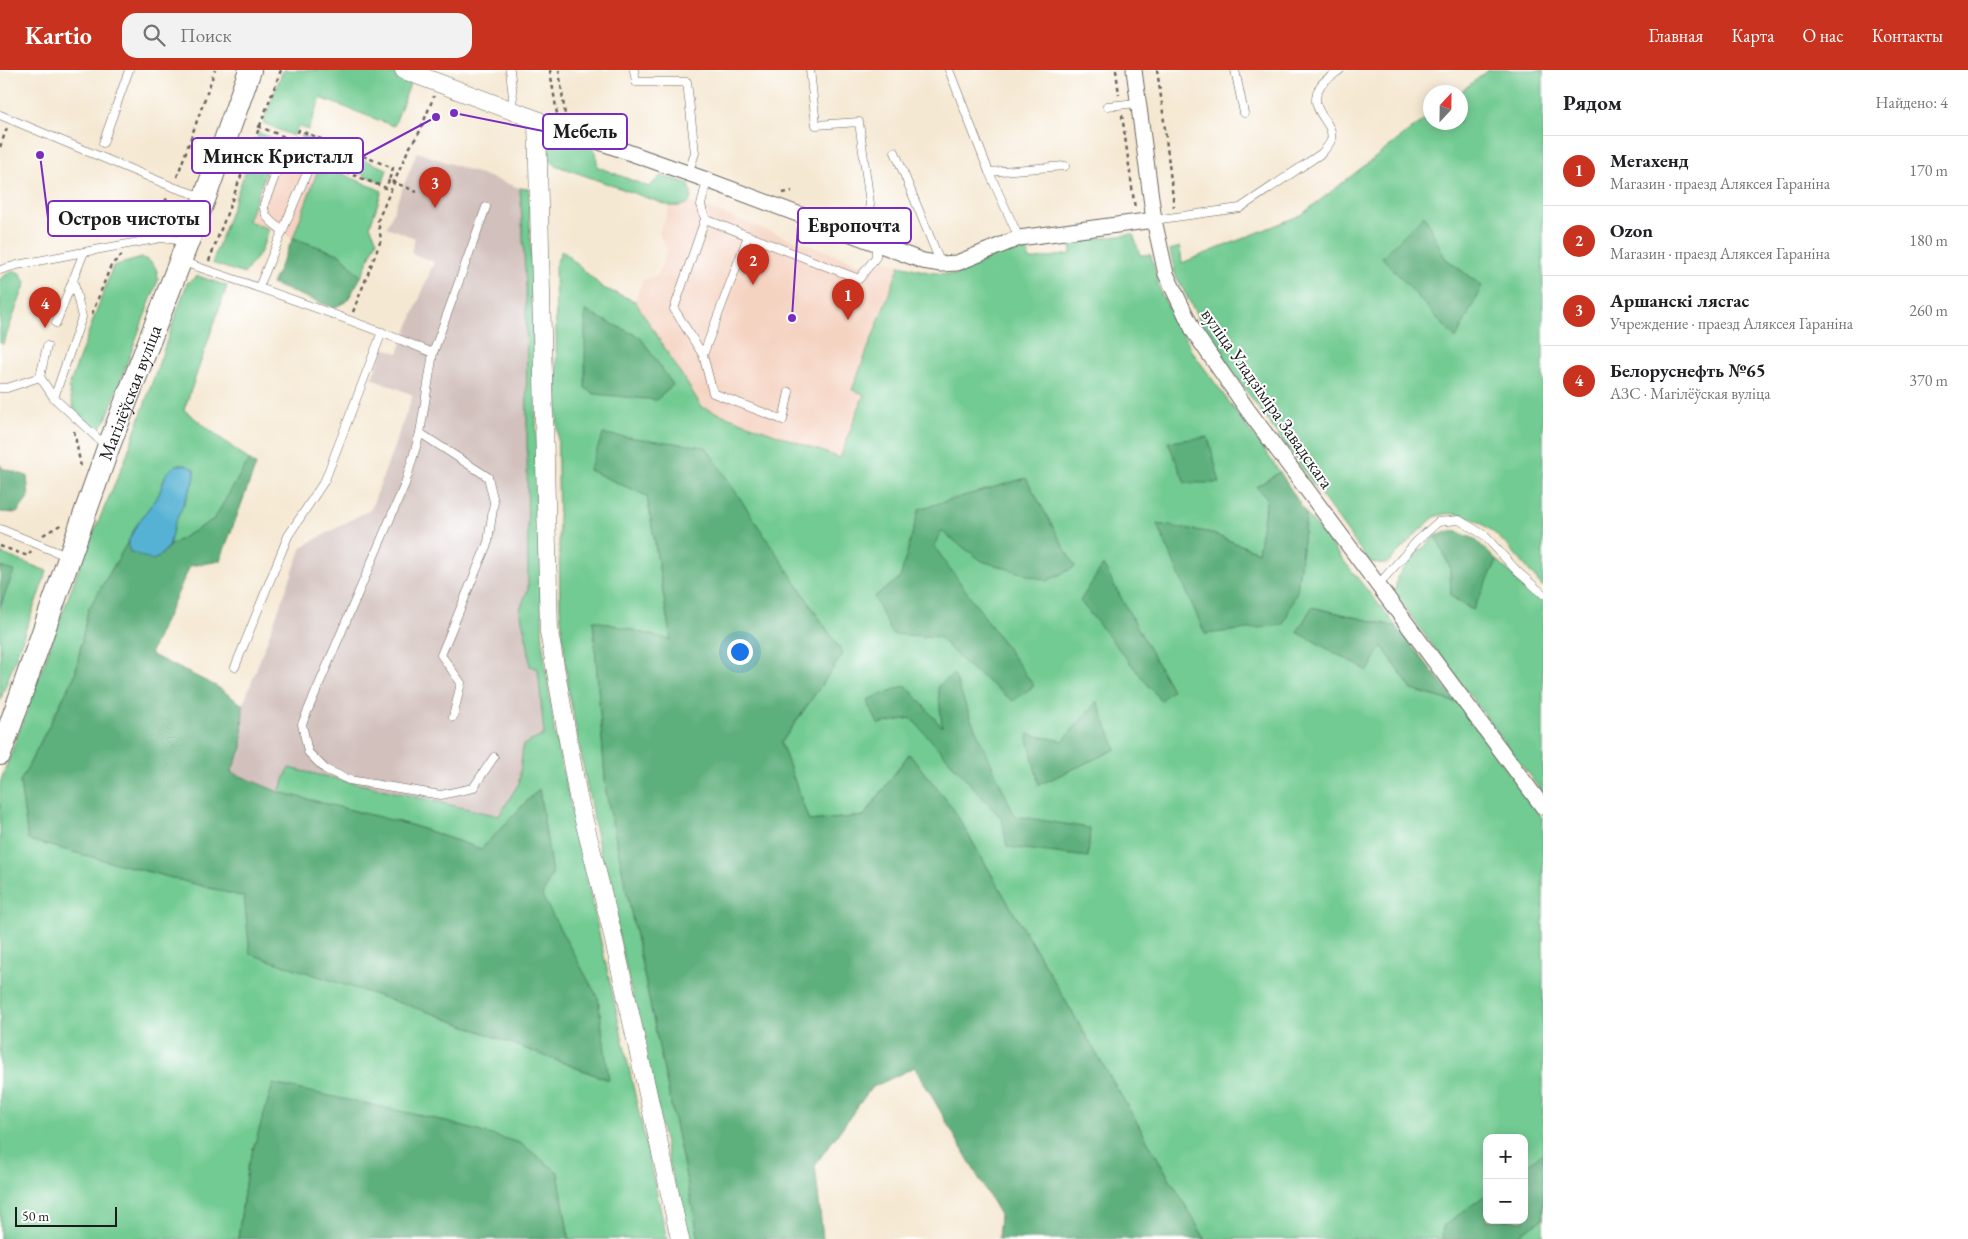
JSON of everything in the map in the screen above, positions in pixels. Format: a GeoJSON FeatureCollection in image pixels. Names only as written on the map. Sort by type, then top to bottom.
{"type":"FeatureCollection","features":[{"type":"Feature","properties":{"kind":"main road","name":"Магілёўская вуліца"},"geometry":{"type":"LineString","coordinates":[[0,754],[108,448],[205,198],[250,70]]}},
{"type":"Feature","properties":{"kind":"street"},"geometry":{"type":"LineString","coordinates":[[404,70],[924,261],[941,264],[957,263],[1019,238],[1154,220]]}},
{"type":"Feature","properties":{"kind":"street","name":"вуліца Уладзіміра Завадскага"},"geometry":{"type":"LineString","coordinates":[[1134,70],[1154,220],[1166,274],[1194,332],[1247,409],[1543,807]]}},
{"type":"Feature","properties":{"kind":"street"},"geometry":{"type":"LineString","coordinates":[[537,120],[549,632],[578,797],[611,927],[680,1239]]}},
{"type":"Feature","properties":{"kind":"lane"},"geometry":{"type":"LineString","coordinates":[[103,143],[129,70]]}},
{"type":"Feature","properties":{"kind":"lane"},"geometry":{"type":"LineString","coordinates":[[510,70],[513,97],[511,109]]}},
{"type":"Feature","properties":{"kind":"lane"},"geometry":{"type":"LineString","coordinates":[[634,70],[636,82],[687,82],[695,153],[688,174]]}},
{"type":"Feature","properties":{"kind":"lane"},"geometry":{"type":"LineString","coordinates":[[810,70],[816,125],[859,122],[870,204],[868,216],[860,237]]}},
{"type":"Feature","properties":{"kind":"lane"},"geometry":{"type":"LineString","coordinates":[[949,70],[989,172],[1019,238]]}},
{"type":"Feature","properties":{"kind":"lane"},"geometry":{"type":"LineString","coordinates":[[1235,70],[1244,113]]}},
{"type":"Feature","properties":{"kind":"lane"},"geometry":{"type":"LineString","coordinates":[[1154,220],[1240,208],[1322,153],[1331,140],[1331,130],[1317,109],[1317,97],[1321,84],[1340,70]]}},
{"type":"Feature","properties":{"kind":"lane"},"geometry":{"type":"LineString","coordinates":[[1107,106],[1138,102]]}},
{"type":"Feature","properties":{"kind":"lane"},"geometry":{"type":"LineString","coordinates":[[0,115],[173,187],[205,198]]}},
{"type":"Feature","properties":{"kind":"lane"},"geometry":{"type":"LineString","coordinates":[[895,152],[941,264]]}},
{"type":"Feature","properties":{"kind":"lane"},"geometry":{"type":"LineString","coordinates":[[259,287],[283,231],[308,170],[306,163],[295,158],[287,158],[281,161],[264,204],[263,211],[266,218],[283,231]]}},
{"type":"Feature","properties":{"kind":"lane"},"geometry":{"type":"LineString","coordinates":[[989,172],[1065,166]]}},
{"type":"Feature","properties":{"kind":"lane"},"geometry":{"type":"LineString","coordinates":[[707,180],[701,205],[705,219],[674,309],[703,355],[713,392],[783,420],[789,392]]}},
{"type":"Feature","properties":{"kind":"lane"},"geometry":{"type":"LineString","coordinates":[[486,207],[432,353],[420,433],[405,484],[302,724],[308,752],[325,769],[349,780],[441,795],[473,788],[494,757]]}},
{"type":"Feature","properties":{"kind":"lane"},"geometry":{"type":"LineString","coordinates":[[705,219],[859,279],[876,257],[876,244]]}},
{"type":"Feature","properties":{"kind":"lane"},"geometry":{"type":"LineString","coordinates":[[703,355],[748,236]]}},
{"type":"Feature","properties":{"kind":"lane"},"geometry":{"type":"LineString","coordinates":[[0,270],[17,265],[161,238],[184,251],[206,270],[259,287],[382,332],[432,353]]}},
{"type":"Feature","properties":{"kind":"lane"},"geometry":{"type":"LineString","coordinates":[[56,323],[84,252]]}},
{"type":"Feature","properties":{"kind":"lane"},"geometry":{"type":"LineString","coordinates":[[54,398],[82,317],[73,279]]}},
{"type":"Feature","properties":{"kind":"lane"},"geometry":{"type":"LineString","coordinates":[[235,667],[288,536],[325,480],[382,332]]}},
{"type":"Feature","properties":{"kind":"lane"},"geometry":{"type":"LineString","coordinates":[[47,346],[40,377],[54,398],[108,448]]}},
{"type":"Feature","properties":{"kind":"lane"},"geometry":{"type":"LineString","coordinates":[[0,388],[7,388],[40,377]]}},
{"type":"Feature","properties":{"kind":"lane"},"geometry":{"type":"LineString","coordinates":[[420,433],[488,477],[494,502],[488,542],[441,655],[461,683],[453,717]]}},
{"type":"Feature","properties":{"kind":"lane"},"geometry":{"type":"LineString","coordinates":[[1378,585],[1417,541],[1438,522],[1459,520],[1484,535],[1517,571],[1543,594]]}},
{"type":"Feature","properties":{"kind":"lane"},"geometry":{"type":"LineString","coordinates":[[0,530],[70,557]]}},
{"type":"Feature","properties":{"kind":"path"},"geometry":{"type":"LineString","coordinates":[[89,323],[111,265],[127,250],[133,234],[145,227],[168,197],[173,187],[215,70]]}},
{"type":"Feature","properties":{"kind":"path"},"geometry":{"type":"LineString","coordinates":[[206,270],[258,126],[281,70]]}},
{"type":"Feature","properties":{"kind":"path"},"geometry":{"type":"LineString","coordinates":[[550,70],[557,115]]}},
{"type":"Feature","properties":{"kind":"path"},"geometry":{"type":"LineString","coordinates":[[559,70],[566,118]]}},
{"type":"Feature","properties":{"kind":"path"},"geometry":{"type":"LineString","coordinates":[[1116,70],[1137,223]]}},
{"type":"Feature","properties":{"kind":"path"},"geometry":{"type":"LineString","coordinates":[[1157,70],[1175,217]]}},
{"type":"Feature","properties":{"kind":"path"},"geometry":{"type":"LineString","coordinates":[[349,321],[381,240],[378,220],[408,150],[420,133],[439,83]]}},
{"type":"Feature","properties":{"kind":"path"},"geometry":{"type":"LineString","coordinates":[[0,147],[10,119]]}},
{"type":"Feature","properties":{"kind":"path"},"geometry":{"type":"LineString","coordinates":[[258,126],[294,141]]}},
{"type":"Feature","properties":{"kind":"path"},"geometry":{"type":"LineString","coordinates":[[291,149],[299,130],[393,168],[386,188],[308,156]]}},
{"type":"Feature","properties":{"kind":"path"},"geometry":{"type":"LineString","coordinates":[[388,180],[417,192]]}},
{"type":"Feature","properties":{"kind":"path"},"geometry":{"type":"LineString","coordinates":[[73,416],[72,426],[82,465],[80,474]]}},
{"type":"Feature","properties":{"kind":"path"},"geometry":{"type":"LineString","coordinates":[[0,546],[28,556],[40,536],[63,523]]}},
{"type":"Feature","properties":{"kind":"shaded area"},"geometry":{"type":"Polygon","coordinates":[[[276,146],[320,164],[293,238],[248,221],[276,146]]]}},
{"type":"Feature","properties":{"kind":"shaded area"},"geometry":{"type":"Polygon","coordinates":[[[417,152],[520,188],[526,289],[528,590],[520,610],[528,646],[530,666],[538,669],[544,735],[523,745],[519,783],[499,816],[289,768],[279,792],[231,772],[242,748],[243,705],[302,547],[371,509],[413,395],[372,378],[384,348],[398,353],[434,262],[411,253],[415,238],[387,227],[417,152]]]}},
{"type":"Feature","properties":{"kind":"shaded area"},"geometry":{"type":"Polygon","coordinates":[[[689,202],[861,264],[868,262],[873,256],[900,265],[852,390],[864,394],[841,459],[702,407],[635,301],[642,281],[658,275],[667,250],[659,233],[670,206],[681,207],[689,202]]]}},
{"type":"Feature","properties":{"kind":"green space"},"geometry":{"type":"Polygon","coordinates":[[[283,70],[383,70],[412,79],[394,126],[321,98],[308,130],[298,126],[293,136],[263,123],[283,70]]]}},
{"type":"Feature","properties":{"kind":"green space"},"geometry":{"type":"Polygon","coordinates":[[[1489,70],[1543,70],[1543,587],[1497,535],[1483,524],[1468,517],[1453,514],[1433,518],[1387,564],[1369,562],[1210,340],[1175,274],[1170,250],[1180,247],[1182,263],[1301,215],[1423,120],[1423,130],[1468,130],[1468,86],[1489,70]]]}},
{"type":"Feature","properties":{"kind":"green space"},"geometry":{"type":"Polygon","coordinates":[[[259,133],[289,144],[287,151],[275,147],[248,221],[269,229],[261,251],[244,274],[212,263],[259,133]]]}},
{"type":"Feature","properties":{"kind":"green space"},"geometry":{"type":"Polygon","coordinates":[[[552,133],[594,147],[598,167],[649,187],[661,176],[688,183],[691,199],[682,206],[670,206],[555,165],[545,152],[546,137],[552,133]]]}},
{"type":"Feature","properties":{"kind":"green space"},"geometry":{"type":"Polygon","coordinates":[[[302,135],[387,169],[383,183],[297,147],[302,135]]]}},
{"type":"Feature","properties":{"kind":"green space"},"geometry":{"type":"Polygon","coordinates":[[[320,164],[382,191],[370,226],[377,240],[361,277],[341,255],[293,238],[320,164]]]}},
{"type":"Feature","properties":{"kind":"green space"},"geometry":{"type":"Polygon","coordinates":[[[520,188],[529,189],[543,647],[555,735],[667,1239],[569,1239],[558,1172],[247,1169],[238,1239],[0,1239],[0,783],[83,557],[125,460],[187,283],[198,276],[227,286],[184,410],[249,460],[214,519],[169,546],[174,525],[195,478],[166,474],[159,494],[136,526],[88,610],[75,675],[20,782],[28,840],[244,897],[434,1014],[608,1080],[598,998],[541,896],[552,874],[539,789],[481,849],[411,825],[279,792],[289,768],[499,816],[519,783],[523,745],[544,735],[538,669],[530,666],[528,646],[520,610],[528,589],[526,289],[520,188]]]}},
{"type":"Feature","properties":{"kind":"green space"},"geometry":{"type":"Polygon","coordinates":[[[1424,215],[1445,258],[1482,286],[1456,339],[1382,257],[1424,215]]]}},
{"type":"Feature","properties":{"kind":"green space"},"geometry":{"type":"Polygon","coordinates":[[[1133,234],[1140,255],[1151,255],[1161,293],[1194,354],[1280,472],[1256,487],[1267,497],[1258,552],[1208,532],[1297,591],[1306,514],[1397,627],[1312,607],[1382,646],[1412,690],[1458,703],[1543,819],[1543,1239],[1205,1239],[952,807],[909,754],[864,816],[809,821],[781,743],[843,654],[706,448],[589,470],[647,496],[671,641],[593,620],[606,792],[699,1239],[686,1239],[597,838],[568,688],[560,608],[555,266],[562,250],[603,288],[635,301],[702,407],[840,458],[864,394],[852,390],[900,265],[928,272],[955,275],[1014,246],[1027,247],[1029,260],[1071,254],[1070,242],[1133,234]]]}},
{"type":"Feature","properties":{"kind":"green space"},"geometry":{"type":"Polygon","coordinates":[[[293,238],[341,255],[361,277],[347,301],[334,308],[272,284],[293,238]]]}},
{"type":"Feature","properties":{"kind":"green space"},"geometry":{"type":"Polygon","coordinates":[[[142,258],[154,266],[158,280],[105,422],[100,427],[94,429],[83,422],[75,412],[69,386],[113,266],[142,258]]]}},
{"type":"Feature","properties":{"kind":"green space"},"geometry":{"type":"Polygon","coordinates":[[[16,271],[21,274],[26,282],[3,344],[0,343],[0,279],[10,272],[16,271]]]}},
{"type":"Feature","properties":{"kind":"green space"},"geometry":{"type":"Polygon","coordinates":[[[585,311],[640,337],[673,385],[656,400],[595,394],[585,388],[585,311]]]}},
{"type":"Feature","properties":{"kind":"green space"},"geometry":{"type":"Polygon","coordinates":[[[603,434],[706,447],[843,654],[781,743],[809,821],[864,816],[909,754],[952,807],[1205,1239],[998,1239],[1000,1215],[915,1067],[871,1088],[815,1165],[823,1239],[699,1239],[606,792],[593,620],[671,640],[647,496],[589,470],[603,434]]]}},
{"type":"Feature","properties":{"kind":"green space"},"geometry":{"type":"Polygon","coordinates":[[[1208,437],[1220,483],[1185,483],[1168,442],[1208,437]]]}},
{"type":"Feature","properties":{"kind":"green space"},"geometry":{"type":"Polygon","coordinates":[[[249,460],[256,465],[220,561],[190,566],[150,654],[216,686],[243,705],[242,748],[231,772],[279,792],[411,825],[481,849],[539,789],[552,874],[542,896],[598,998],[609,1080],[434,1014],[250,954],[244,897],[28,840],[20,782],[75,675],[88,610],[129,540],[130,552],[159,557],[169,546],[214,519],[249,460]]]}},
{"type":"Feature","properties":{"kind":"green space"},"geometry":{"type":"Polygon","coordinates":[[[0,464],[2,468],[27,476],[29,497],[17,513],[0,512],[0,464]]]}},
{"type":"Feature","properties":{"kind":"green space"},"geometry":{"type":"Polygon","coordinates":[[[1280,472],[1306,514],[1297,591],[1283,625],[1205,634],[1157,524],[1208,532],[1258,552],[1267,498],[1256,487],[1280,472]]]}},
{"type":"Feature","properties":{"kind":"green space"},"geometry":{"type":"Polygon","coordinates":[[[1026,478],[1075,567],[1047,581],[982,561],[941,531],[934,546],[1034,686],[1013,701],[964,663],[939,637],[892,634],[874,597],[900,578],[919,509],[1026,478]]]}},
{"type":"Feature","properties":{"kind":"green space"},"geometry":{"type":"Polygon","coordinates":[[[1453,530],[1475,539],[1497,561],[1473,610],[1451,596],[1450,567],[1436,536],[1453,530]]]}},
{"type":"Feature","properties":{"kind":"green space"},"geometry":{"type":"Polygon","coordinates":[[[1436,536],[1450,567],[1451,596],[1472,610],[1497,561],[1543,601],[1543,794],[1395,595],[1397,577],[1410,560],[1436,536]]]}},
{"type":"Feature","properties":{"kind":"green space"},"geometry":{"type":"Polygon","coordinates":[[[0,553],[47,571],[0,701],[0,607],[14,571],[0,567],[0,553]]]}},
{"type":"Feature","properties":{"kind":"green space"},"geometry":{"type":"Polygon","coordinates":[[[1103,565],[1172,690],[1161,701],[1080,601],[1103,565]]]}},
{"type":"Feature","properties":{"kind":"green space"},"geometry":{"type":"Polygon","coordinates":[[[0,567],[14,571],[0,607],[0,567]]]}},
{"type":"Feature","properties":{"kind":"green space"},"geometry":{"type":"Polygon","coordinates":[[[1312,607],[1397,627],[1458,703],[1412,690],[1382,646],[1368,671],[1297,632],[1312,607]]]}},
{"type":"Feature","properties":{"kind":"green space"},"geometry":{"type":"Polygon","coordinates":[[[954,674],[970,717],[1015,816],[1090,828],[1088,857],[1007,847],[1002,819],[911,718],[878,724],[867,700],[906,685],[942,727],[938,686],[954,674]]]}},
{"type":"Feature","properties":{"kind":"green space"},"geometry":{"type":"Polygon","coordinates":[[[1097,701],[1116,749],[1039,785],[1027,734],[1063,741],[1097,701]]]}},
{"type":"Feature","properties":{"kind":"green space"},"geometry":{"type":"Polygon","coordinates":[[[273,1084],[433,1118],[520,1143],[558,1172],[569,1239],[238,1239],[247,1169],[273,1084]]]}},
{"type":"Feature","properties":{"kind":"green space"},"geometry":{"type":"Polygon","coordinates":[[[1543,1153],[1543,1219],[1512,1239],[1442,1239],[1443,1226],[1483,1197],[1483,1224],[1528,1224],[1528,1164],[1543,1153]]]}},
{"type":"Feature","properties":{"kind":"water"},"geometry":{"type":"Polygon","coordinates":[[[175,465],[185,465],[194,469],[195,478],[174,525],[169,546],[159,557],[152,560],[129,551],[129,540],[136,526],[159,494],[166,474],[175,465]]]}},
{"type":"Feature","properties":{"kind":"place","name":"Мебель"},"geometry":{"type":"Point","coordinates":[454,113]}},
{"type":"Feature","properties":{"kind":"place","name":"Минск Кристалл"},"geometry":{"type":"Point","coordinates":[436,117]}},
{"type":"Feature","properties":{"kind":"place","name":"Остров чистоты"},"geometry":{"type":"Point","coordinates":[40,155]}},
{"type":"Feature","properties":{"kind":"place","name":"Аршанскі лясгас"},"geometry":{"type":"Point","coordinates":[435,208]}},
{"type":"Feature","properties":{"kind":"place","name":"Ozon"},"geometry":{"type":"Point","coordinates":[753,285]}},
{"type":"Feature","properties":{"kind":"place","name":"Европочта"},"geometry":{"type":"Point","coordinates":[792,318]}},
{"type":"Feature","properties":{"kind":"place","name":"Мегахенд"},"geometry":{"type":"Point","coordinates":[848,320]}},
{"type":"Feature","properties":{"kind":"place","name":"Белоруснефть №65"},"geometry":{"type":"Point","coordinates":[45,328]}}]}
